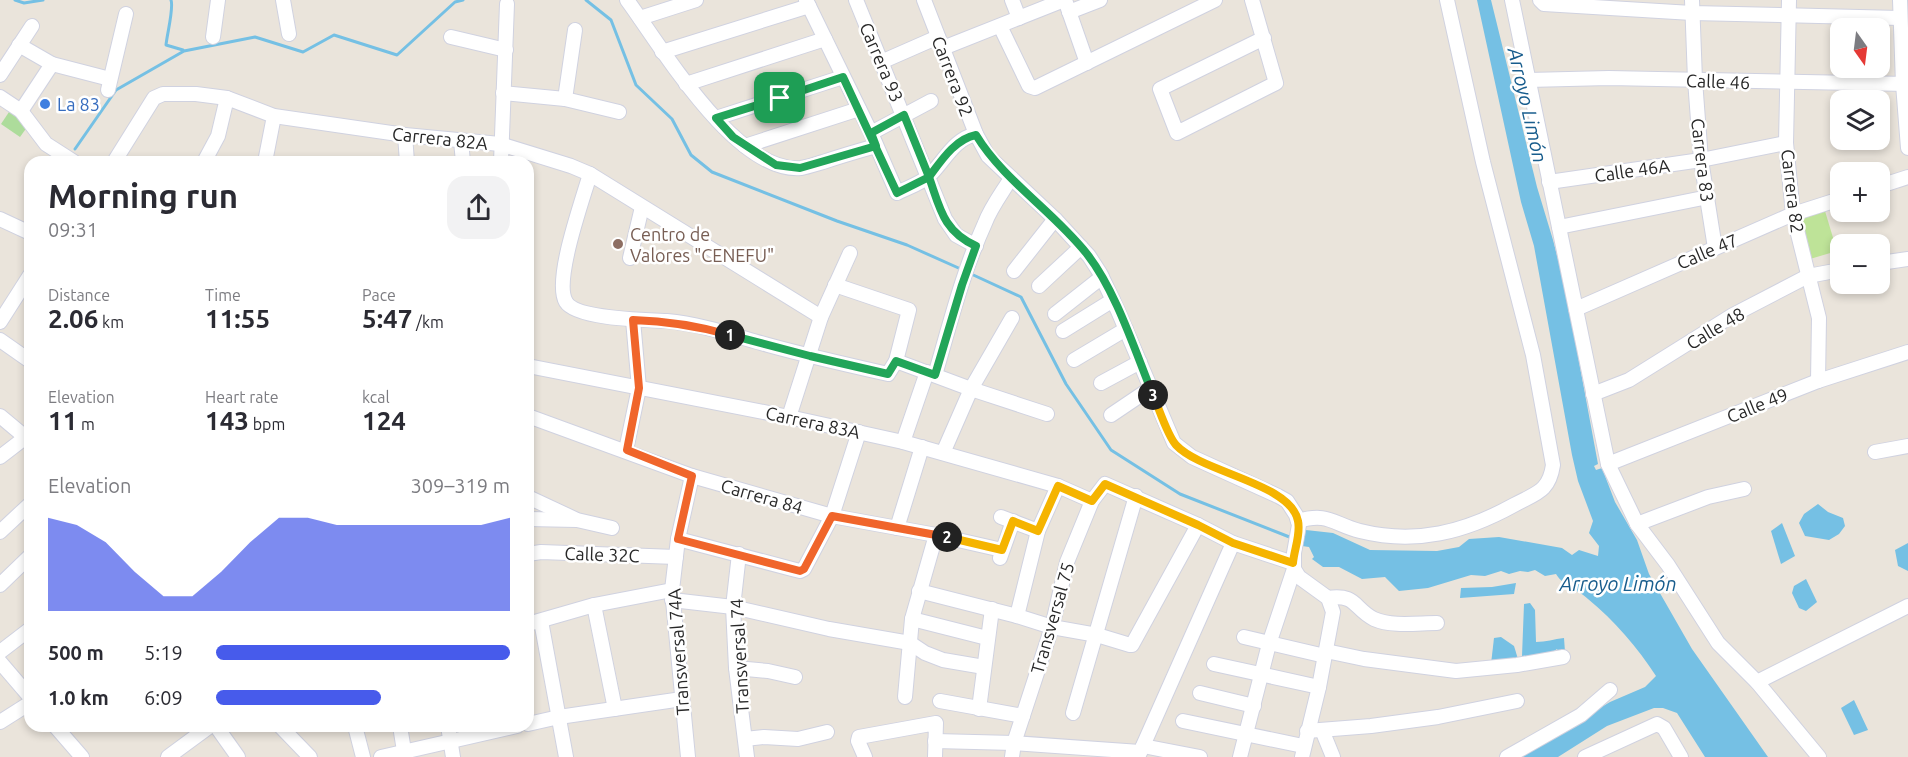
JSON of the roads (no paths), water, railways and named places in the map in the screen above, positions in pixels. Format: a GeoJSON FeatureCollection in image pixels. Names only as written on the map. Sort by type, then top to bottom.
{"type":"FeatureCollection","features":[{"type":"Feature","properties":{"kind":"street"},"geometry":{"type":"LineString","coordinates":[[213,37],[218,0]]}},
{"type":"Feature","properties":{"kind":"street"},"geometry":{"type":"LineString","coordinates":[[283,0],[289,34]]}},
{"type":"Feature","properties":{"kind":"street"},"geometry":{"type":"LineString","coordinates":[[627,0],[686,84],[733,137],[776,165],[800,168],[873,140],[904,115],[931,101]]}},
{"type":"Feature","properties":{"kind":"street"},"geometry":{"type":"LineString","coordinates":[[640,18],[696,0]]}},
{"type":"Feature","properties":{"kind":"street","name":"Carrera 93"},"geometry":{"type":"LineString","coordinates":[[856,0],[950,228],[975,248]]}},
{"type":"Feature","properties":{"kind":"street","name":"Carrera 92"},"geometry":{"type":"LineString","coordinates":[[924,0],[976,135],[988,156],[1056,219],[1081,247],[1102,277],[1177,446],[1192,457],[1278,496],[1293,507],[1299,523]]}},
{"type":"Feature","properties":{"kind":"street"},"geometry":{"type":"LineString","coordinates":[[1012,0],[1019,18]]}},
{"type":"Feature","properties":{"kind":"street"},"geometry":{"type":"LineString","coordinates":[[881,62],[1066,4],[1100,0]]}},
{"type":"Feature","properties":{"kind":"street"},"geometry":{"type":"LineString","coordinates":[[1252,0],[1264,38],[1276,83],[1177,133],[1160,89],[1264,38]]}},
{"type":"Feature","properties":{"kind":"street"},"geometry":{"type":"LineString","coordinates":[[1240,757],[1269,644],[1294,561],[1299,523],[1324,517],[1357,530],[1383,536],[1418,538],[1443,533],[1495,516],[1545,488],[1551,479],[1553,465],[1533,355],[1483,162],[1448,0]]}},
{"type":"Feature","properties":{"kind":"street"},"geometry":{"type":"LineString","coordinates":[[1512,0],[1608,464],[1637,524],[1668,564],[1718,643],[1757,682],[1819,757]]}},
{"type":"Feature","properties":{"kind":"street","name":"Carrera 82"},"geometry":{"type":"LineString","coordinates":[[1789,0],[1786,143],[1793,214],[1819,318],[1818,381]]}},
{"type":"Feature","properties":{"kind":"street"},"geometry":{"type":"LineString","coordinates":[[1900,0],[1908,148]]}},
{"type":"Feature","properties":{"kind":"street"},"geometry":{"type":"LineString","coordinates":[[1000,26],[1032,88],[1208,2]]}},
{"type":"Feature","properties":{"kind":"street"},"geometry":{"type":"LineString","coordinates":[[1542,2],[1692,7],[1788,15],[1900,18]]}},
{"type":"Feature","properties":{"kind":"street"},"geometry":{"type":"LineString","coordinates":[[663,52],[807,3],[897,193],[929,177],[947,153],[967,136],[976,135]]}},
{"type":"Feature","properties":{"kind":"street"},"geometry":{"type":"LineString","coordinates":[[501,156],[507,4]]}},
{"type":"Feature","properties":{"kind":"street"},"geometry":{"type":"LineString","coordinates":[[1066,4],[1087,63]]}},
{"type":"Feature","properties":{"kind":"street","name":"Carrera 83"},"geometry":{"type":"LineString","coordinates":[[1692,7],[1701,160],[1715,248]]}},
{"type":"Feature","properties":{"kind":"street"},"geometry":{"type":"LineString","coordinates":[[19,45],[52,64],[109,84],[126,14]]}},
{"type":"Feature","properties":{"kind":"street"},"geometry":{"type":"LineString","coordinates":[[0,75],[32,26]]}},
{"type":"Feature","properties":{"kind":"street"},"geometry":{"type":"LineString","coordinates":[[565,99],[575,30]]}},
{"type":"Feature","properties":{"kind":"street"},"geometry":{"type":"LineString","coordinates":[[450,37],[506,50]]}},
{"type":"Feature","properties":{"kind":"street"},"geometry":{"type":"LineString","coordinates":[[686,84],[825,39]]}},
{"type":"Feature","properties":{"kind":"street"},"geometry":{"type":"LineString","coordinates":[[21,111],[52,64]]}},
{"type":"Feature","properties":{"kind":"street"},"geometry":{"type":"LineString","coordinates":[[716,118],[843,77]]}},
{"type":"Feature","properties":{"kind":"street","name":"Calle 46"},"geometry":{"type":"LineString","coordinates":[[1528,80],[1905,84]]}},
{"type":"Feature","properties":{"kind":"street"},"geometry":{"type":"LineString","coordinates":[[503,93],[565,99],[619,112]]}},
{"type":"Feature","properties":{"kind":"street","name":"Carrera 82A"},"geometry":{"type":"LineString","coordinates":[[118,156],[154,98],[163,94],[196,94],[227,98],[274,116],[405,135],[500,144],[590,174],[821,317]]}},
{"type":"Feature","properties":{"kind":"street"},"geometry":{"type":"LineString","coordinates":[[207,156],[218,136],[227,98]]}},
{"type":"Feature","properties":{"kind":"street"},"geometry":{"type":"LineString","coordinates":[[2,104],[21,111],[46,144],[65,156]]}},
{"type":"Feature","properties":{"kind":"street"},"geometry":{"type":"LineString","coordinates":[[745,146],[859,109]]}},
{"type":"Feature","properties":{"kind":"street"},"geometry":{"type":"LineString","coordinates":[[266,156],[274,116]]}},
{"type":"Feature","properties":{"kind":"street"},"geometry":{"type":"LineString","coordinates":[[405,135],[407,156]]}},
{"type":"Feature","properties":{"kind":"street"},"geometry":{"type":"LineString","coordinates":[[461,141],[462,156]]}},
{"type":"Feature","properties":{"kind":"street","name":"Calle 46A"},"geometry":{"type":"LineString","coordinates":[[1549,182],[1701,160],[1786,143]]}},
{"type":"Feature","properties":{"kind":"street"},"geometry":{"type":"LineString","coordinates":[[590,174],[568,250],[564,277],[564,300],[567,305],[599,316],[669,321],[701,327],[888,374],[896,361],[909,310],[835,285]]}},
{"type":"Feature","properties":{"kind":"street"},"geometry":{"type":"LineString","coordinates":[[1890,183],[1908,177]]}},
{"type":"Feature","properties":{"kind":"street"},"geometry":{"type":"LineString","coordinates":[[903,442],[931,373],[986,220],[1011,178]]}},
{"type":"Feature","properties":{"kind":"street"},"geometry":{"type":"LineString","coordinates":[[1559,227],[1708,196]]}},
{"type":"Feature","properties":{"kind":"street","name":"Calle 47"},"geometry":{"type":"LineString","coordinates":[[1576,309],[1793,214],[1830,202]]}},
{"type":"Feature","properties":{"kind":"street"},"geometry":{"type":"LineString","coordinates":[[630,258],[642,207]]}},
{"type":"Feature","properties":{"kind":"street"},"geometry":{"type":"LineString","coordinates":[[0,219],[24,230]]}},
{"type":"Feature","properties":{"kind":"street"},"geometry":{"type":"LineString","coordinates":[[1014,271],[1056,219]]}},
{"type":"Feature","properties":{"kind":"street"},"geometry":{"type":"LineString","coordinates":[[1039,286],[1081,247]]}},
{"type":"Feature","properties":{"kind":"street"},"geometry":{"type":"LineString","coordinates":[[789,417],[821,317],[850,253]]}},
{"type":"Feature","properties":{"kind":"street"},"geometry":{"type":"LineString","coordinates":[[1890,261],[1908,259]]}},
{"type":"Feature","properties":{"kind":"street","name":"Calle 48"},"geometry":{"type":"LineString","coordinates":[[1593,394],[1629,380],[1733,315],[1808,276],[1830,272]]}},
{"type":"Feature","properties":{"kind":"street"},"geometry":{"type":"LineString","coordinates":[[1054,314],[1102,277]]}},
{"type":"Feature","properties":{"kind":"street"},"geometry":{"type":"LineString","coordinates":[[0,322],[24,284]]}},
{"type":"Feature","properties":{"kind":"street"},"geometry":{"type":"LineString","coordinates":[[1063,331],[1113,300]]}},
{"type":"Feature","properties":{"kind":"street"},"geometry":{"type":"LineString","coordinates":[[943,453],[971,389],[1012,318]]}},
{"type":"Feature","properties":{"kind":"street"},"geometry":{"type":"LineString","coordinates":[[627,450],[639,388],[633,320]]}},
{"type":"Feature","properties":{"kind":"street"},"geometry":{"type":"LineString","coordinates":[[1074,360],[1126,329]]}},
{"type":"Feature","properties":{"kind":"street"},"geometry":{"type":"LineString","coordinates":[[0,340],[24,357]]}},
{"type":"Feature","properties":{"kind":"street","name":"Calle 49"},"geometry":{"type":"LineString","coordinates":[[1608,464],[1818,381],[1908,352]]}},
{"type":"Feature","properties":{"kind":"street"},"geometry":{"type":"LineString","coordinates":[[896,361],[1047,414]]}},
{"type":"Feature","properties":{"kind":"street"},"geometry":{"type":"LineString","coordinates":[[1101,383],[1140,362]]}},
{"type":"Feature","properties":{"kind":"street","name":"Carrera 83A"},"geometry":{"type":"LineString","coordinates":[[534,367],[789,417],[903,442],[1058,486],[1092,501]]}},
{"type":"Feature","properties":{"kind":"street"},"geometry":{"type":"LineString","coordinates":[[1111,415],[1150,388]]}},
{"type":"Feature","properties":{"kind":"street"},"geometry":{"type":"LineString","coordinates":[[0,416],[24,436]]}},
{"type":"Feature","properties":{"kind":"street","name":"Carrera 84"},"geometry":{"type":"LineString","coordinates":[[534,418],[627,450],[692,476],[832,516],[936,535],[1001,554],[1007,519],[1038,531]]}},
{"type":"Feature","properties":{"kind":"street"},"geometry":{"type":"LineString","coordinates":[[678,539],[800,571],[804,569],[832,516],[859,432]]}},
{"type":"Feature","properties":{"kind":"street"},"geometry":{"type":"LineString","coordinates":[[0,458],[24,442]]}},
{"type":"Feature","properties":{"kind":"street"},"geometry":{"type":"LineString","coordinates":[[1875,452],[1908,446]]}},
{"type":"Feature","properties":{"kind":"street"},"geometry":{"type":"LineString","coordinates":[[897,528],[922,447]]}},
{"type":"Feature","properties":{"kind":"street","name":"Transversal 74A"},"geometry":{"type":"LineString","coordinates":[[687,757],[672,595],[678,539],[692,476]]}},
{"type":"Feature","properties":{"kind":"street","name":"Transversal 75"},"geometry":{"type":"LineString","coordinates":[[1013,750],[1052,627],[1067,562],[1092,501],[1105,484],[1136,496]]}},
{"type":"Feature","properties":{"kind":"street"},"geometry":{"type":"LineString","coordinates":[[1017,616],[1038,531],[1058,486]]}},
{"type":"Feature","properties":{"kind":"street"},"geometry":{"type":"LineString","coordinates":[[1637,524],[1708,496],[1744,489]]}},
{"type":"Feature","properties":{"kind":"street"},"geometry":{"type":"LineString","coordinates":[[1073,713],[1136,496],[1233,543],[1294,561]]}},
{"type":"Feature","properties":{"kind":"street"},"geometry":{"type":"LineString","coordinates":[[534,500],[578,520],[612,528]]}},
{"type":"Feature","properties":{"kind":"street"},"geometry":{"type":"LineString","coordinates":[[0,532],[24,510]]}},
{"type":"Feature","properties":{"kind":"street"},"geometry":{"type":"LineString","coordinates":[[534,519],[578,520]]}},
{"type":"Feature","properties":{"kind":"street"},"geometry":{"type":"LineString","coordinates":[[919,591],[1052,627],[1096,635],[1132,645],[1198,525]]}},
{"type":"Feature","properties":{"kind":"street"},"geometry":{"type":"LineString","coordinates":[[904,697],[912,619],[936,535]]}},
{"type":"Feature","properties":{"kind":"street"},"geometry":{"type":"LineString","coordinates":[[1140,752],[1233,543]]}},
{"type":"Feature","properties":{"kind":"street","name":"Calle 32C"},"geometry":{"type":"LineString","coordinates":[[534,553],[676,557]]}},
{"type":"Feature","properties":{"kind":"street","name":"Transversal 74"},"geometry":{"type":"LineString","coordinates":[[739,554],[733,607],[736,668],[747,757]]}},
{"type":"Feature","properties":{"kind":"street"},"geometry":{"type":"LineString","coordinates":[[1183,721],[1246,735],[1303,752],[1319,687],[1333,612],[1330,601],[1299,577],[1294,561]]}},
{"type":"Feature","properties":{"kind":"street"},"geometry":{"type":"LineString","coordinates":[[0,585],[24,562]]}},
{"type":"Feature","properties":{"kind":"street"},"geometry":{"type":"LineString","coordinates":[[566,757],[559,717],[534,622],[594,605],[672,595],[829,629],[910,643],[925,653],[943,660],[984,667]]}},
{"type":"Feature","properties":{"kind":"street"},"geometry":{"type":"LineString","coordinates":[[1330,601],[1348,598],[1375,619],[1400,623],[1437,622]]}},
{"type":"Feature","properties":{"kind":"street"},"geometry":{"type":"LineString","coordinates":[[594,605],[615,710]]}},
{"type":"Feature","properties":{"kind":"street"},"geometry":{"type":"LineString","coordinates":[[1757,682],[1908,606]]}},
{"type":"Feature","properties":{"kind":"street"},"geometry":{"type":"LineString","coordinates":[[979,709],[992,609]]}},
{"type":"Feature","properties":{"kind":"street"},"geometry":{"type":"LineString","coordinates":[[912,619],[987,638]]}},
{"type":"Feature","properties":{"kind":"street"},"geometry":{"type":"LineString","coordinates":[[0,652],[24,634]]}},
{"type":"Feature","properties":{"kind":"street"},"geometry":{"type":"LineString","coordinates":[[1244,637],[1269,644],[1325,653],[1456,671],[1517,665],[1563,657]]}},
{"type":"Feature","properties":{"kind":"street"},"geometry":{"type":"LineString","coordinates":[[0,662],[24,690]]}},
{"type":"Feature","properties":{"kind":"street"},"geometry":{"type":"LineString","coordinates":[[1214,664],[1319,687]]}},
{"type":"Feature","properties":{"kind":"street"},"geometry":{"type":"LineString","coordinates":[[736,668],[768,671],[795,677]]}},
{"type":"Feature","properties":{"kind":"street"},"geometry":{"type":"LineString","coordinates":[[1507,757],[1581,715],[1610,690]]}},
{"type":"Feature","properties":{"kind":"street"},"geometry":{"type":"LineString","coordinates":[[1200,693],[1254,706]]}},
{"type":"Feature","properties":{"kind":"street"},"geometry":{"type":"LineString","coordinates":[[534,723],[682,699]]}},
{"type":"Feature","properties":{"kind":"street"},"geometry":{"type":"LineString","coordinates":[[940,701],[1023,716]]}},
{"type":"Feature","properties":{"kind":"street"},"geometry":{"type":"LineString","coordinates":[[1307,731],[1371,726],[1518,702]]}},
{"type":"Feature","properties":{"kind":"street"},"geometry":{"type":"LineString","coordinates":[[0,722],[24,707]]}},
{"type":"Feature","properties":{"kind":"street"},"geometry":{"type":"LineString","coordinates":[[865,757],[858,741],[859,737],[936,723],[935,757]]}},
{"type":"Feature","properties":{"kind":"street"},"geometry":{"type":"LineString","coordinates":[[1585,757],[1657,724],[1664,728],[1678,756]]}},
{"type":"Feature","properties":{"kind":"street"},"geometry":{"type":"LineString","coordinates":[[1322,730],[1334,757]]}},
{"type":"Feature","properties":{"kind":"street"},"geometry":{"type":"LineString","coordinates":[[60,732],[79,753],[63,757]]}},
{"type":"Feature","properties":{"kind":"street"},"geometry":{"type":"LineString","coordinates":[[168,757],[202,732]]}},
{"type":"Feature","properties":{"kind":"street"},"geometry":{"type":"LineString","coordinates":[[220,732],[238,757]]}},
{"type":"Feature","properties":{"kind":"street"},"geometry":{"type":"LineString","coordinates":[[286,732],[310,757]]}},
{"type":"Feature","properties":{"kind":"street"},"geometry":{"type":"LineString","coordinates":[[357,732],[363,757]]}},
{"type":"Feature","properties":{"kind":"street"},"geometry":{"type":"LineString","coordinates":[[401,732],[404,754]]}},
{"type":"Feature","properties":{"kind":"street"},"geometry":{"type":"LineString","coordinates":[[449,732],[453,757]]}},
{"type":"Feature","properties":{"kind":"street"},"geometry":{"type":"LineString","coordinates":[[381,757],[404,754],[490,732]]}},
{"type":"Feature","properties":{"kind":"street"},"geometry":{"type":"LineString","coordinates":[[745,739],[764,737],[798,739],[827,732]]}},
{"type":"Feature","properties":{"kind":"street"},"geometry":{"type":"LineString","coordinates":[[935,741],[1013,750],[1140,752],[1200,757]]}},
{"type":"Feature","properties":{"kind":"water","name":"Arroyo Limón"},"geometry":{"type":"Polygon","coordinates":[[[1477,0],[1491,0],[1537,187],[1565,286],[1598,464],[1594,466],[1596,470],[1602,468],[1615,502],[1637,540],[1649,574],[1692,649],[1768,757],[1705,757],[1677,713],[1663,708],[1654,708],[1607,726],[1558,757],[1518,757],[1610,702],[1645,687],[1656,676],[1607,616],[1556,574],[1545,576],[1535,570],[1509,574],[1501,571],[1485,576],[1471,575],[1428,588],[1399,591],[1385,577],[1362,579],[1339,567],[1323,567],[1312,559],[1314,557],[1309,547],[1302,546],[1306,530],[1333,533],[1370,550],[1437,551],[1459,547],[1469,539],[1499,537],[1562,548],[1572,555],[1579,550],[1598,556],[1599,546],[1589,533],[1593,521],[1578,481],[1572,455],[1534,246],[1521,202],[1477,0]]]}},
{"type":"Feature","properties":{"kind":"water"},"geometry":{"type":"Polygon","coordinates":[[[1818,504],[1828,512],[1843,518],[1845,526],[1839,534],[1829,540],[1805,536],[1799,523],[1804,514],[1818,504]]]}},
{"type":"Feature","properties":{"kind":"water"},"geometry":{"type":"Polygon","coordinates":[[[1782,523],[1795,556],[1781,564],[1771,531],[1782,523]]]}},
{"type":"Feature","properties":{"kind":"water"},"geometry":{"type":"Polygon","coordinates":[[[1908,543],[1908,571],[1898,566],[1895,550],[1908,543]]]}},
{"type":"Feature","properties":{"kind":"water"},"geometry":{"type":"Polygon","coordinates":[[[1806,579],[1817,602],[1806,611],[1799,608],[1792,593],[1794,586],[1806,579]]]}},
{"type":"Feature","properties":{"kind":"water"},"geometry":{"type":"Polygon","coordinates":[[[1516,583],[1514,594],[1460,598],[1461,588],[1492,587],[1516,583]]]}},
{"type":"Feature","properties":{"kind":"water"},"geometry":{"type":"Polygon","coordinates":[[[1530,603],[1535,610],[1536,642],[1564,638],[1565,652],[1559,653],[1557,649],[1548,655],[1522,656],[1524,604],[1530,603]]]}},
{"type":"Feature","properties":{"kind":"water"},"geometry":{"type":"Polygon","coordinates":[[[1501,637],[1514,646],[1518,659],[1491,664],[1494,638],[1501,637]]]}},
{"type":"Feature","properties":{"kind":"water"},"geometry":{"type":"Polygon","coordinates":[[[1854,700],[1868,730],[1854,735],[1841,708],[1854,700]]]}},
{"type":"Feature","properties":{"kind":"waterway"},"geometry":{"type":"LineString","coordinates":[[15,0],[24,3],[43,0]]}},
{"type":"Feature","properties":{"kind":"waterway"},"geometry":{"type":"LineString","coordinates":[[171,0],[166,45],[183,50]]}},
{"type":"Feature","properties":{"kind":"waterway"},"geometry":{"type":"LineString","coordinates":[[75,149],[116,90],[184,51],[255,37],[303,52],[334,35],[397,55],[455,2],[463,0]]}},
{"type":"Feature","properties":{"kind":"waterway"},"geometry":{"type":"LineString","coordinates":[[586,0],[611,20],[636,85],[672,119],[691,155],[712,172],[837,221],[907,245],[963,270]]}},
{"type":"Feature","properties":{"kind":"waterway"},"geometry":{"type":"LineString","coordinates":[[969,273],[1021,297],[1066,384],[1111,450],[1180,494],[1292,538]]}},
{"type":"Feature","properties":{"kind":"place","name":"La 83"},"geometry":{"type":"Point","coordinates":[45,104]}},
{"type":"Feature","properties":{"kind":"place","name":"Centro de Valores \"CENEFU\""},"geometry":{"type":"Point","coordinates":[618,244]}}]}
